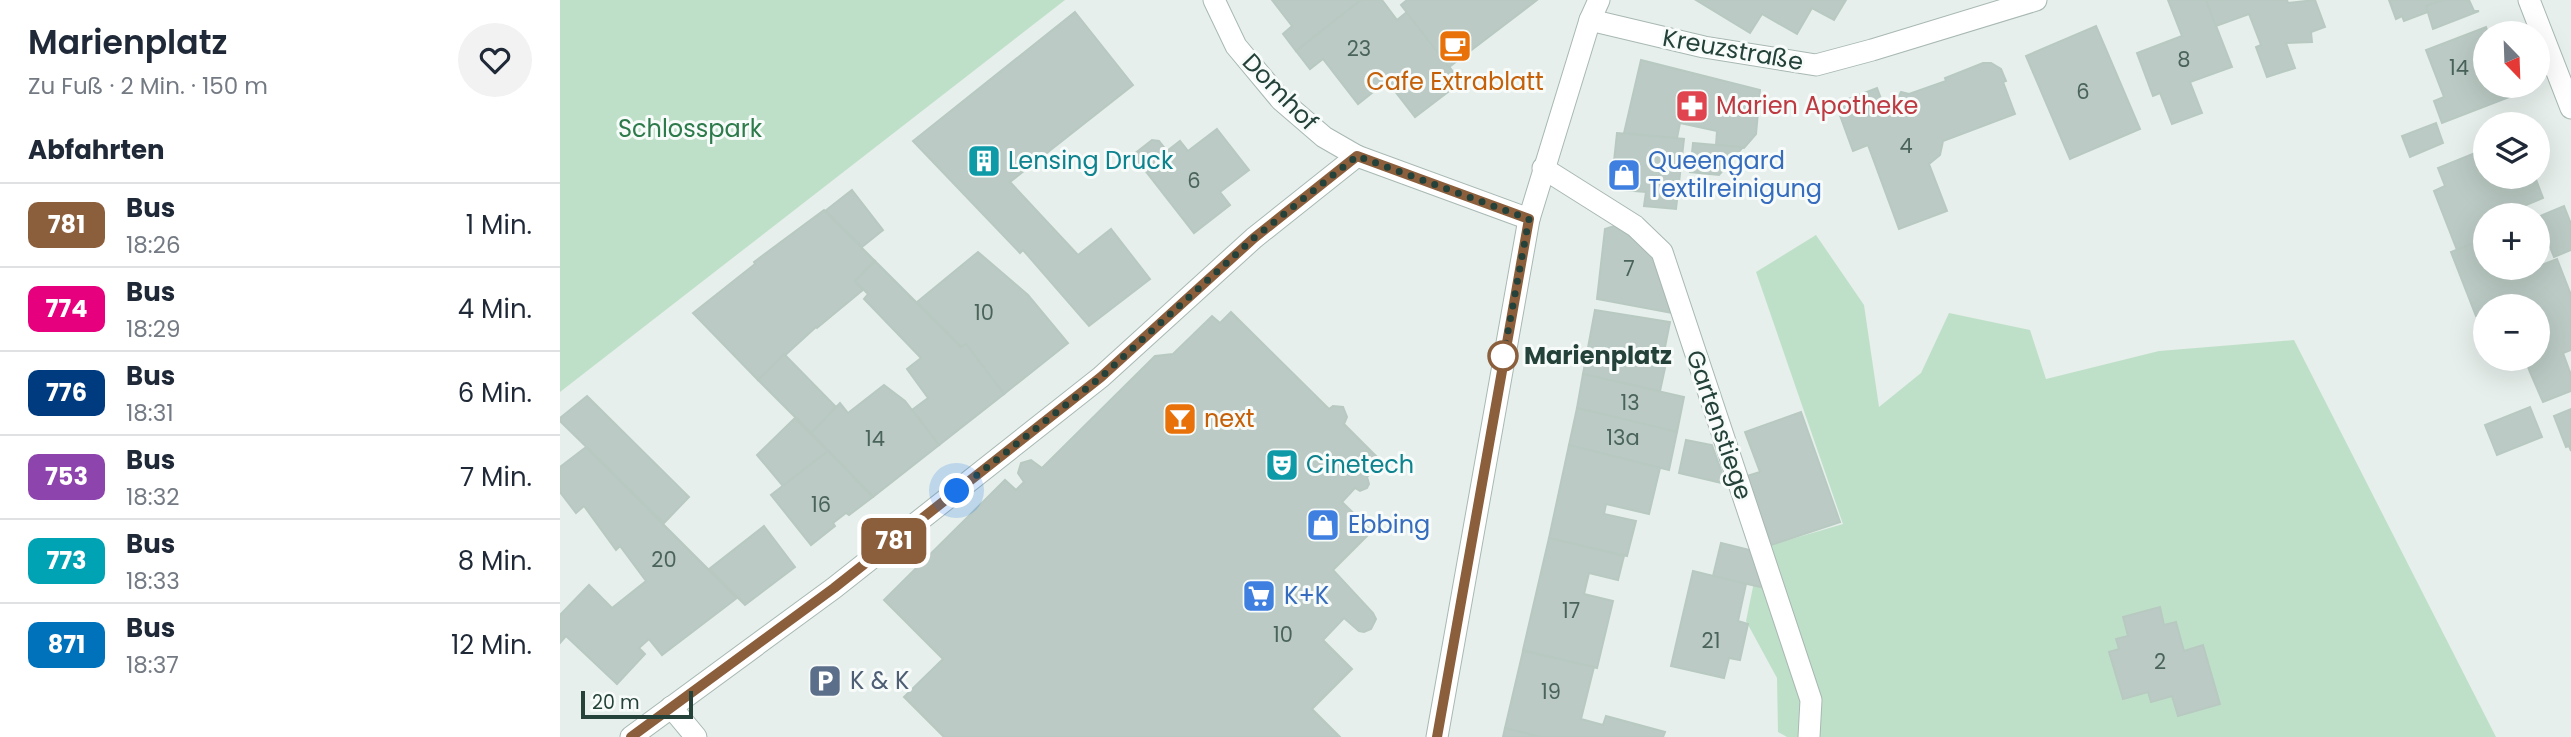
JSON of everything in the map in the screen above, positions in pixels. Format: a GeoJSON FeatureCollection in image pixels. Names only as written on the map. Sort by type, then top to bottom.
{"type":"FeatureCollection","features":[{"type":"Feature","properties":{"kind":"street","name":"Domhof"},"geometry":{"type":"LineString","coordinates":[[1214,0],[1236,46],[1281,100],[1324,137],[1357,156],[1529,219]]}},
{"type":"Feature","properties":{"kind":"street"},"geometry":{"type":"LineString","coordinates":[[1437,737],[1529,219],[1590,20],[1599,0]]}},
{"type":"Feature","properties":{"kind":"street","name":"Kreuzstraße"},"geometry":{"type":"LineString","coordinates":[[1590,20],[1704,47],[1816,65],[2036,0]]}},
{"type":"Feature","properties":{"kind":"street"},"geometry":{"type":"LineString","coordinates":[[2529,0],[2571,108]]}},
{"type":"Feature","properties":{"kind":"street"},"geometry":{"type":"LineString","coordinates":[[631,737],[834,588],[1101,377],[1254,238],[1357,156]]}},
{"type":"Feature","properties":{"kind":"street","name":"Gartenstiege"},"geometry":{"type":"LineString","coordinates":[[1543,168],[1635,226],[1662,252],[1811,700],[1809,737]]}},
{"type":"Feature","properties":{"kind":"street"},"geometry":{"type":"LineString","coordinates":[[671,707],[695,737]]}},
{"type":"Feature","properties":{"kind":"green space","name":"Schlosspark"},"geometry":{"type":"Polygon","coordinates":[[[560,0],[1065,0],[560,392],[560,0]]]}},
{"type":"Feature","properties":{"kind":"green space"},"geometry":{"type":"Polygon","coordinates":[[[1816,235],[1864,305],[1879,407],[1921,373],[1949,313],[2030,330],[2046,379],[2159,351],[2294,340],[2496,737],[1787,737],[1778,732],[1777,678],[1746,621],[1761,548],[1843,524],[1756,272],[1816,235]]]}},
{"type":"Feature","properties":{"kind":"building"},"geometry":{"type":"Polygon","coordinates":[[[1272,0],[1361,0],[1296,51],[1283,34],[1292,26],[1272,0]]]}},
{"type":"Feature","properties":{"kind":"building"},"geometry":{"type":"Polygon","coordinates":[[[1361,0],[1382,0],[1397,20],[1407,12],[1461,82],[1415,117],[1387,81],[1358,104],[1323,59],[1310,69],[1296,51],[1361,0]]]}},
{"type":"Feature","properties":{"kind":"building"},"geometry":{"type":"Polygon","coordinates":[[[1407,0],[1537,0],[1449,67],[1401,5],[1407,0]]]}},
{"type":"Feature","properties":{"kind":"building"},"geometry":{"type":"Polygon","coordinates":[[[1696,0],[1846,0],[1834,20],[1812,8],[1797,34],[1762,14],[1750,33],[1696,0]]]}},
{"type":"Feature","properties":{"kind":"building"},"geometry":{"type":"Polygon","coordinates":[[[2168,0],[2206,0],[2232,67],[2190,82],[2202,113],[2172,124],[2160,93],[2153,96],[2137,53],[2182,36],[2168,0]]]}},
{"type":"Feature","properties":{"kind":"building"},"geometry":{"type":"Polygon","coordinates":[[[2206,0],[2287,0],[2288,3],[2315,0],[2325,27],[2311,32],[2312,42],[2286,43],[2295,68],[2267,77],[2256,47],[2261,45],[2249,14],[2216,26],[2206,0]]]}},
{"type":"Feature","properties":{"kind":"building"},"geometry":{"type":"Polygon","coordinates":[[[2389,0],[2443,0],[2426,6],[2428,12],[2404,21],[2402,16],[2396,19],[2389,0]]]}},
{"type":"Feature","properties":{"kind":"building"},"geometry":{"type":"Polygon","coordinates":[[[2443,0],[2469,0],[2474,11],[2479,11],[2433,29],[2426,6],[2443,0]]]}},
{"type":"Feature","properties":{"kind":"building","name":"Lensing Druck"},"geometry":{"type":"Polygon","coordinates":[[[1075,12],[1133,85],[1010,182],[1078,255],[1111,229],[1150,279],[1089,326],[1023,250],[1020,253],[913,141],[1075,12]]]}},
{"type":"Feature","properties":{"kind":"building"},"geometry":{"type":"Polygon","coordinates":[[[2096,26],[2140,129],[2070,159],[2026,56],[2096,26]]]}},
{"type":"Feature","properties":{"kind":"building"},"geometry":{"type":"Polygon","coordinates":[[[2473,32],[2473,98],[2507,98],[2442,123],[2434,101],[2444,97],[2426,50],[2473,32]]]}},
{"type":"Feature","properties":{"kind":"building"},"geometry":{"type":"Polygon","coordinates":[[[1641,60],[1760,90],[1756,134],[1744,148],[1716,145],[1717,131],[1680,123],[1677,138],[1624,133],[1641,60]]]}},
{"type":"Feature","properties":{"kind":"building"},"geometry":{"type":"Polygon","coordinates":[[[1983,63],[1991,63],[2001,69],[2015,114],[1943,141],[1940,155],[1929,164],[1947,211],[1899,229],[1868,145],[1853,151],[1837,107],[1840,106],[1838,103],[1877,88],[1883,104],[1898,98],[1901,92],[1909,94],[1946,81],[1945,78],[1983,63]]]}},
{"type":"Feature","properties":{"kind":"building"},"geometry":{"type":"Polygon","coordinates":[[[2436,123],[2443,143],[2410,157],[2402,136],[2436,123]]]}},
{"type":"Feature","properties":{"kind":"building"},"geometry":{"type":"Polygon","coordinates":[[[1217,129],[1249,170],[1220,192],[1230,205],[1194,233],[1133,155],[1152,140],[1159,141],[1167,151],[1180,141],[1188,151],[1217,129]]]}},
{"type":"Feature","properties":{"kind":"building"},"geometry":{"type":"Polygon","coordinates":[[[1617,133],[1684,139],[1676,209],[1644,206],[1646,192],[1611,189],[1617,133]]]}},
{"type":"Feature","properties":{"kind":"building"},"geometry":{"type":"Polygon","coordinates":[[[1693,143],[1743,147],[1719,175],[1690,172],[1693,143]]]}},
{"type":"Feature","properties":{"kind":"building"},"geometry":{"type":"Polygon","coordinates":[[[2473,154],[2473,189],[2540,189],[2543,198],[2531,203],[2473,203],[2473,244],[2457,250],[2434,191],[2445,186],[2438,168],[2473,154]]]}},
{"type":"Feature","properties":{"kind":"building"},"geometry":{"type":"Polygon","coordinates":[[[852,190],[883,230],[862,247],[825,211],[852,190]]]}},
{"type":"Feature","properties":{"kind":"building"},"geometry":{"type":"Polygon","coordinates":[[[2564,206],[2571,224],[2571,250],[2554,257],[2550,247],[2550,212],[2564,206]]]}},
{"type":"Feature","properties":{"kind":"building"},"geometry":{"type":"Polygon","coordinates":[[[824,210],[875,261],[855,281],[863,290],[816,327],[758,380],[693,313],[755,264],[754,262],[824,210]]]}},
{"type":"Feature","properties":{"kind":"building"},"geometry":{"type":"Polygon","coordinates":[[[1614,226],[1642,244],[1652,256],[1672,313],[1597,299],[1605,229],[1614,226]]]}},
{"type":"Feature","properties":{"kind":"building"},"geometry":{"type":"Polygon","coordinates":[[[2473,243],[2473,280],[2550,280],[2550,262],[2557,259],[2571,295],[2571,350],[2563,353],[2571,375],[2571,391],[2543,402],[2530,371],[2550,371],[2550,294],[2473,294],[2473,308],[2451,252],[2473,243]]]}},
{"type":"Feature","properties":{"kind":"building"},"geometry":{"type":"Polygon","coordinates":[[[978,252],[1028,295],[1068,343],[1004,394],[966,344],[961,347],[917,302],[978,252]]]}},
{"type":"Feature","properties":{"kind":"building"},"geometry":{"type":"Polygon","coordinates":[[[875,261],[961,347],[966,344],[1004,394],[939,445],[912,410],[928,398],[907,369],[921,358],[864,299],[868,294],[855,281],[875,261]]]}},
{"type":"Feature","properties":{"kind":"building"},"geometry":{"type":"Polygon","coordinates":[[[1595,310],[1670,322],[1661,367],[1587,353],[1595,310]]]}},
{"type":"Feature","properties":{"kind":"building"},"geometry":{"type":"Polygon","coordinates":[[[1231,312],[1329,409],[1333,406],[1343,407],[1347,417],[1344,424],[1382,462],[1367,477],[1367,488],[1360,491],[1355,488],[1342,502],[1372,531],[1333,570],[1376,619],[1371,629],[1364,632],[1344,618],[1323,640],[1352,669],[1312,709],[1340,737],[944,737],[904,697],[943,659],[884,600],[1005,480],[1016,490],[1024,482],[1018,473],[1021,463],[1031,460],[1042,468],[1155,356],[1173,354],[1212,316],[1220,323],[1231,312]]]}},
{"type":"Feature","properties":{"kind":"building"},"geometry":{"type":"Polygon","coordinates":[[[1587,353],[1665,368],[1660,391],[1583,374],[1587,353]]]}},
{"type":"Feature","properties":{"kind":"building"},"geometry":{"type":"Polygon","coordinates":[[[784,354],[837,408],[811,433],[758,380],[784,354]]]}},
{"type":"Feature","properties":{"kind":"building"},"geometry":{"type":"Polygon","coordinates":[[[1583,374],[1684,397],[1677,432],[1577,408],[1583,374]]]}},
{"type":"Feature","properties":{"kind":"building"},"geometry":{"type":"Polygon","coordinates":[[[884,385],[905,401],[939,445],[873,497],[811,433],[840,403],[848,413],[884,385]]]}},
{"type":"Feature","properties":{"kind":"building"},"geometry":{"type":"Polygon","coordinates":[[[587,396],[689,497],[664,523],[560,421],[560,418],[587,396]]]}},
{"type":"Feature","properties":{"kind":"building"},"geometry":{"type":"Polygon","coordinates":[[[2530,407],[2542,437],[2497,455],[2485,425],[2530,407]]]}},
{"type":"Feature","properties":{"kind":"building"},"geometry":{"type":"Polygon","coordinates":[[[1577,408],[1677,432],[1669,470],[1569,445],[1577,408]]]}},
{"type":"Feature","properties":{"kind":"building"},"geometry":{"type":"Polygon","coordinates":[[[2571,409],[2571,451],[2569,446],[2566,447],[2554,416],[2571,409]]]}},
{"type":"Feature","properties":{"kind":"building"},"geometry":{"type":"Polygon","coordinates":[[[1801,412],[1840,522],[1771,545],[1744,477],[1760,472],[1745,432],[1801,412]]]}},
{"type":"Feature","properties":{"kind":"building"},"geometry":{"type":"Polygon","coordinates":[[[795,418],[828,451],[783,486],[757,455],[795,418]]]}},
{"type":"Feature","properties":{"kind":"building"},"geometry":{"type":"Polygon","coordinates":[[[1686,440],[1712,445],[1726,484],[1679,473],[1686,440]]]}},
{"type":"Feature","properties":{"kind":"building"},"geometry":{"type":"Polygon","coordinates":[[[1569,445],[1660,468],[1649,514],[1606,504],[1604,514],[1636,521],[1627,556],[1549,538],[1569,445]]]}},
{"type":"Feature","properties":{"kind":"building"},"geometry":{"type":"Polygon","coordinates":[[[586,447],[737,598],[662,655],[649,639],[639,648],[645,654],[617,684],[566,636],[560,643],[560,615],[589,585],[612,608],[646,581],[620,546],[616,550],[584,506],[576,513],[560,492],[560,467],[586,447]]]}},
{"type":"Feature","properties":{"kind":"building"},"geometry":{"type":"Polygon","coordinates":[[[828,451],[873,497],[833,523],[835,526],[811,545],[771,495],[828,451]]]}},
{"type":"Feature","properties":{"kind":"building"},"geometry":{"type":"Polygon","coordinates":[[[764,526],[795,567],[745,605],[709,569],[764,526]]]}},
{"type":"Feature","properties":{"kind":"building"},"geometry":{"type":"Polygon","coordinates":[[[1549,538],[1624,556],[1618,580],[1589,573],[1584,594],[1613,601],[1597,668],[1523,650],[1549,538]]]}},
{"type":"Feature","properties":{"kind":"building"},"geometry":{"type":"Polygon","coordinates":[[[1721,543],[1750,550],[1765,588],[1713,576],[1721,543]]]}},
{"type":"Feature","properties":{"kind":"building"},"geometry":{"type":"Polygon","coordinates":[[[1693,571],[1746,584],[1738,621],[1748,624],[1740,660],[1729,658],[1724,678],[1671,666],[1693,571]]]}},
{"type":"Feature","properties":{"kind":"building"},"geometry":{"type":"Polygon","coordinates":[[[2160,607],[2164,625],[2176,622],[2184,651],[2203,645],[2220,704],[2178,716],[2172,696],[2151,702],[2148,692],[2123,699],[2109,652],[2119,649],[2116,639],[2128,636],[2123,617],[2160,607]]]}},
{"type":"Feature","properties":{"kind":"building"},"geometry":{"type":"Polygon","coordinates":[[[1523,651],[1594,667],[1581,719],[1603,725],[1606,716],[1665,732],[1663,737],[1540,737],[1505,728],[1523,651]]]}},
{"type":"Feature","properties":{"kind":"building"},"geometry":{"type":"Polygon","coordinates":[[[1505,728],[1540,737],[1503,737],[1505,728]]]}},
{"type":"Feature","properties":{"kind":"bus line","name":"781"},"geometry":{"type":"LineString","coordinates":[[631,737],[834,588],[1101,377],[1254,238],[1357,156],[1529,219],[1437,737]]}},
{"type":"Feature","properties":{"kind":"place","name":"Cafe Extrablatt"},"geometry":{"type":"Point","coordinates":[1455,46]}},
{"type":"Feature","properties":{"kind":"place","name":"Marien Apotheke"},"geometry":{"type":"Point","coordinates":[1692,106]}},
{"type":"Feature","properties":{"kind":"place","name":"Lensing Druck"},"geometry":{"type":"Point","coordinates":[984,161]}},
{"type":"Feature","properties":{"kind":"place","name":"Queengard Textilreinigung"},"geometry":{"type":"Point","coordinates":[1624,175]}},
{"type":"Feature","properties":{"kind":"place","name":"Marienplatz"},"geometry":{"type":"Point","coordinates":[1503,356]}},
{"type":"Feature","properties":{"kind":"place","name":"next"},"geometry":{"type":"Point","coordinates":[1180,419]}},
{"type":"Feature","properties":{"kind":"place","name":"Cinetech"},"geometry":{"type":"Point","coordinates":[1282,465]}},
{"type":"Feature","properties":{"kind":"place","name":"Ebbing"},"geometry":{"type":"Point","coordinates":[1323,525]}},
{"type":"Feature","properties":{"kind":"place","name":"K+K"},"geometry":{"type":"Point","coordinates":[1259,596]}},
{"type":"Feature","properties":{"kind":"place","name":"K & K"},"geometry":{"type":"Point","coordinates":[825,681]}},
{"type":"Feature","properties":{"kind":"route"},"geometry":{"type":"LineString","coordinates":[[957,491],[1101,377],[1254,238],[1357,156],[1529,219],[1502,364],[1503,356]]}}]}
